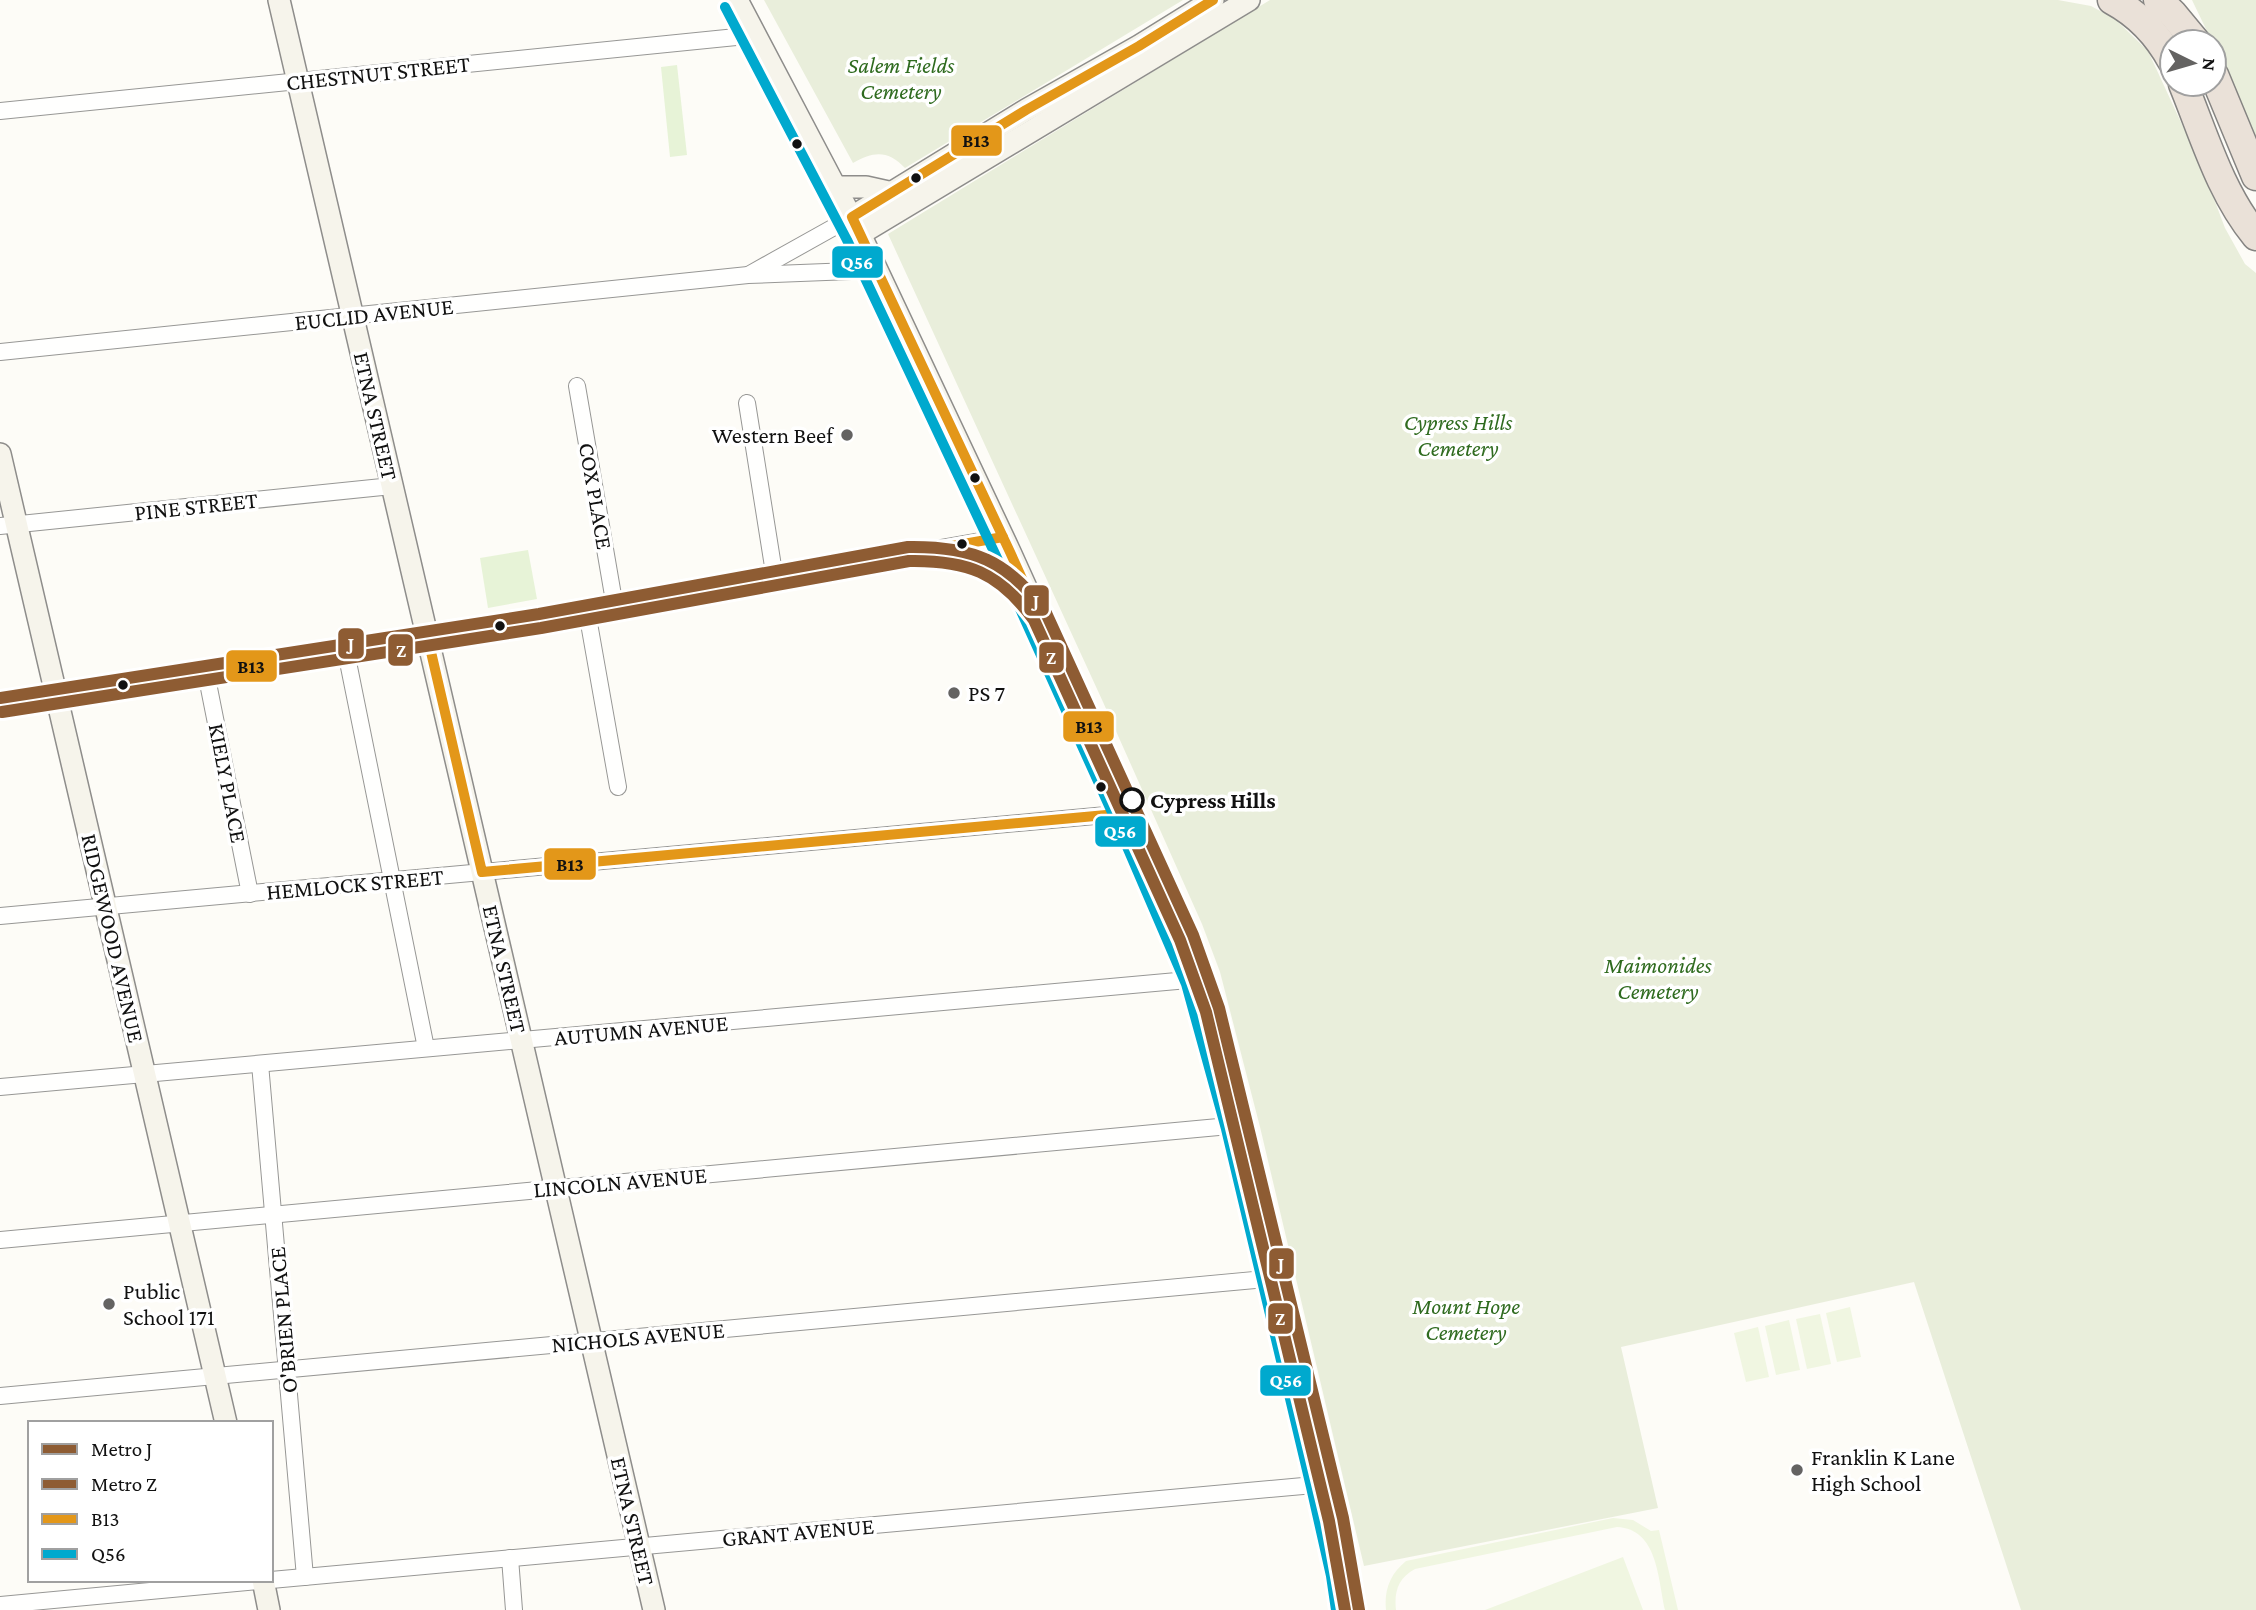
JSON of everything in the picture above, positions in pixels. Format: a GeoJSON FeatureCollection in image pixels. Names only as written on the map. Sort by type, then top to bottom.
{"type":"FeatureCollection","features":[{"type":"Feature","properties":{"kind":"highway"},"geometry":{"type":"LineString","coordinates":[[2112,0],[2130,10],[2158,40]]}},
{"type":"Feature","properties":{"kind":"highway"},"geometry":{"type":"LineString","coordinates":[[2158,0],[2185,28]]}},
{"type":"Feature","properties":{"kind":"highway"},"geometry":{"type":"LineString","coordinates":[[2189,98],[2228,193],[2256,236]]}},
{"type":"Feature","properties":{"kind":"highway"},"geometry":{"type":"LineString","coordinates":[[2224,98],[2256,176]]}},
{"type":"Feature","properties":{"kind":"main road","name":"ETNA STREET"},"geometry":{"type":"LineString","coordinates":[[279,0],[654,1610]]}},
{"type":"Feature","properties":{"kind":"main road"},"geometry":{"type":"LineString","coordinates":[[737,0],[856,225],[1003,537],[1128,813],[1199,979],[1240,1125],[1325,1484],[1345,1574],[1350,1610]]}},
{"type":"Feature","properties":{"kind":"main road"},"geometry":{"type":"LineString","coordinates":[[856,225],[893,193],[1026,110],[1139,46],[1213,0]]}},
{"type":"Feature","properties":{"kind":"main road"},"geometry":{"type":"LineString","coordinates":[[856,225],[1249,0]]}},
{"type":"Feature","properties":{"kind":"main road"},"geometry":{"type":"LineString","coordinates":[[837,187],[866,187],[893,193]]}},
{"type":"Feature","properties":{"kind":"main road","name":"RIDGEWOOD AVENUE"},"geometry":{"type":"LineString","coordinates":[[0,454],[8,525],[56,695],[226,1421]]}},
{"type":"Feature","properties":{"kind":"main road"},"geometry":{"type":"LineString","coordinates":[[263,1582],[270,1610]]}},
{"type":"Feature","properties":{"kind":"street","name":"CHESTNUT STREET"},"geometry":{"type":"LineString","coordinates":[[0,111],[756,35]]}},
{"type":"Feature","properties":{"kind":"street","name":"EUCLID AVENUE"},"geometry":{"type":"LineString","coordinates":[[748,275],[856,225]]}},
{"type":"Feature","properties":{"kind":"street","name":"EUCLID AVENUE"},"geometry":{"type":"LineString","coordinates":[[0,352],[748,275],[877,270]]}},
{"type":"Feature","properties":{"kind":"street","name":"COX PLACE"},"geometry":{"type":"LineString","coordinates":[[577,386],[615,607]]}},
{"type":"Feature","properties":{"kind":"street"},"geometry":{"type":"LineString","coordinates":[[747,403],[775,579]]}},
{"type":"Feature","properties":{"kind":"street","name":"PINE STREET"},"geometry":{"type":"LineString","coordinates":[[8,525],[392,486]]}},
{"type":"Feature","properties":{"kind":"street"},"geometry":{"type":"LineString","coordinates":[[0,704],[428,639],[1003,537]]}},
{"type":"Feature","properties":{"kind":"street"},"geometry":{"type":"LineString","coordinates":[[587,612],[618,786]]}},
{"type":"Feature","properties":{"kind":"street"},"geometry":{"type":"LineString","coordinates":[[346,652],[426,1048]]}},
{"type":"Feature","properties":{"kind":"street","name":"KIELY PLACE"},"geometry":{"type":"LineString","coordinates":[[206,673],[250,894]]}},
{"type":"Feature","properties":{"kind":"street","name":"HEMLOCK STREET"},"geometry":{"type":"LineString","coordinates":[[0,916],[1128,813]]}},
{"type":"Feature","properties":{"kind":"street","name":"AUTUMN AVENUE"},"geometry":{"type":"LineString","coordinates":[[0,1087],[1199,979]]}},
{"type":"Feature","properties":{"kind":"street","name":"O'BRIEN PLACE"},"geometry":{"type":"LineString","coordinates":[[260,1064],[305,1577]]}},
{"type":"Feature","properties":{"kind":"street","name":"LINCOLN AVENUE"},"geometry":{"type":"LineString","coordinates":[[0,1240],[1240,1125]]}},
{"type":"Feature","properties":{"kind":"street","name":"NICHOLS AVENUE"},"geometry":{"type":"LineString","coordinates":[[0,1396],[1276,1278]]}},
{"type":"Feature","properties":{"kind":"street","name":"GRANT AVENUE"},"geometry":{"type":"LineString","coordinates":[[273,1580],[1325,1484]]}},
{"type":"Feature","properties":{"kind":"street"},"geometry":{"type":"LineString","coordinates":[[510,1558],[514,1610]]}},
{"type":"Feature","properties":{"kind":"street","name":"GRANT AVENUE"},"geometry":{"type":"LineString","coordinates":[[0,1605],[252,1582]]}},
{"type":"Feature","properties":{"kind":"green space","name":"Salem Fields Cemetery"},"geometry":{"type":"Polygon","coordinates":[[[764,0],[1183,0],[905,168],[893,158],[880,154],[853,163],[764,0]]]}},
{"type":"Feature","properties":{"kind":"green space","name":"Cypress Hills Cemetery"},"geometry":{"type":"Polygon","coordinates":[[[1270,0],[2058,0],[2091,6],[2115,19],[2148,51],[2158,73],[2158,98],[2170,98],[2203,170],[2225,228],[2245,264],[2256,273],[2256,1610],[2021,1610],[1914,1282],[1621,1347],[1658,1508],[1364,1566],[1260,1127],[1220,972],[1202,924],[1103,702],[888,234],[1270,0]]]}},
{"type":"Feature","properties":{"kind":"green space"},"geometry":{"type":"Polygon","coordinates":[[[2192,0],[2256,0],[2256,149],[2228,75],[2228,28],[2205,28],[2192,0]]]}},
{"type":"Feature","properties":{"kind":"green space"},"geometry":{"type":"Polygon","coordinates":[[[677,65],[687,155],[670,157],[661,67],[677,65]]]}},
{"type":"Feature","properties":{"kind":"green space"},"geometry":{"type":"Polygon","coordinates":[[[528,550],[537,599],[488,608],[480,558],[528,550]]]}},
{"type":"Feature","properties":{"kind":"green space"},"geometry":{"type":"Polygon","coordinates":[[[1850,1307],[1861,1357],[1837,1362],[1826,1313],[1850,1307]]]}},
{"type":"Feature","properties":{"kind":"green space"},"geometry":{"type":"Polygon","coordinates":[[[1820,1314],[1831,1364],[1807,1369],[1796,1319],[1820,1314]]]}},
{"type":"Feature","properties":{"kind":"green space"},"geometry":{"type":"Polygon","coordinates":[[[1789,1320],[1800,1370],[1776,1375],[1765,1326],[1789,1320]]]}},
{"type":"Feature","properties":{"kind":"green space"},"geometry":{"type":"Polygon","coordinates":[[[1758,1327],[1769,1377],[1746,1382],[1734,1333],[1758,1327]]]}},
{"type":"Feature","properties":{"kind":"green space"},"geometry":{"type":"Polygon","coordinates":[[[1613,1518],[1633,1520],[1651,1531],[1659,1530],[1678,1610],[1665,1610],[1654,1558],[1641,1536],[1631,1530],[1617,1527],[1415,1569],[1398,1586],[1396,1610],[1386,1610],[1389,1583],[1406,1561],[1613,1518]]]}},
{"type":"Feature","properties":{"kind":"green space"},"geometry":{"type":"Polygon","coordinates":[[[1623,1557],[1643,1610],[1485,1610],[1623,1557]]]}},
{"type":"Feature","properties":{"kind":"metro line","name":"J"},"geometry":{"type":"LineString","coordinates":[[0,698],[539,614],[908,547],[931,547],[970,553],[1003,569],[1032,595],[1046,613],[1193,935],[1219,1008],[1343,1518],[1359,1610]]}},
{"type":"Feature","properties":{"kind":"metro line","name":"Z"},"geometry":{"type":"LineString","coordinates":[[2,712],[541,628],[909,561],[948,563],[980,572],[994,580],[1008,590],[1034,620],[1180,940],[1206,1012],[1329,1521],[1345,1610]]}},
{"type":"Feature","properties":{"kind":"transit line","name":"B13"},"geometry":{"type":"LineString","coordinates":[[428,639],[482,872],[1128,813],[1010,552],[852,217],[1213,0]]}},
{"type":"Feature","properties":{"kind":"transit line","name":"Q56"},"geometry":{"type":"LineString","coordinates":[[725,7],[847,240],[997,558],[1186,984],[1226,1129],[1311,1487],[1336,1610]]}},
{"type":"Feature","properties":{"kind":"transit line","name":"B13"},"geometry":{"type":"LineString","coordinates":[[0,704],[428,639],[1003,537]]}},
{"type":"Feature","properties":{"kind":"place","name":"Western Beef"},"geometry":{"type":"Point","coordinates":[847,435]}},
{"type":"Feature","properties":{"kind":"place","name":"PS 7"},"geometry":{"type":"Point","coordinates":[954,693]}},
{"type":"Feature","properties":{"kind":"place","name":"Cypress Hills"},"geometry":{"type":"Point","coordinates":[1132,800]}},
{"type":"Feature","properties":{"kind":"place","name":"Public School 171"},"geometry":{"type":"Point","coordinates":[109,1304]}},
{"type":"Feature","properties":{"kind":"place","name":"Franklin K Lane High School"},"geometry":{"type":"Point","coordinates":[1797,1470]}},
{"type":"Feature","properties":{"kind":"park label","name":"Maimonides Cemetery"},"geometry":{"type":"Point","coordinates":[1658,978]}},
{"type":"Feature","properties":{"kind":"park label","name":"Mount Hope Cemetery"},"geometry":{"type":"Point","coordinates":[1466,1319]}}]}
